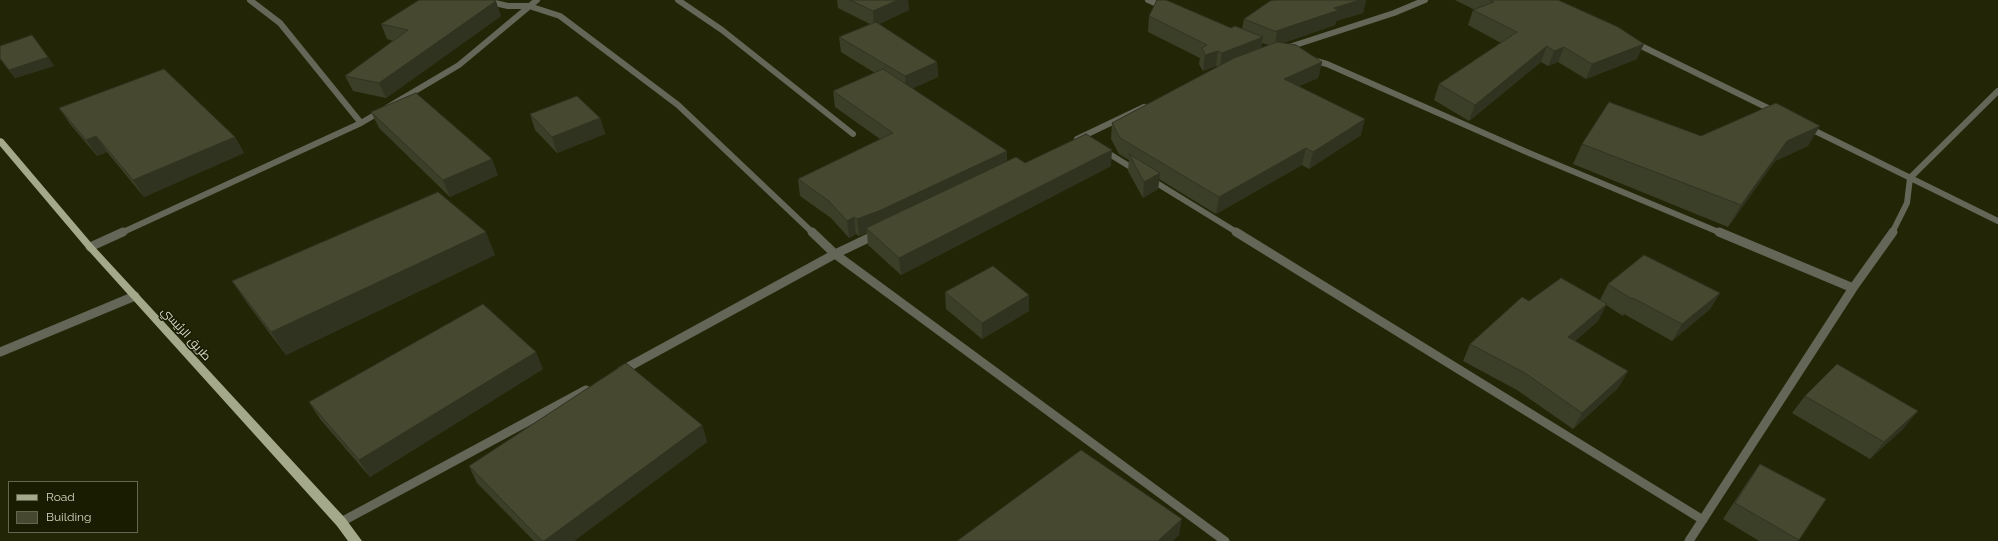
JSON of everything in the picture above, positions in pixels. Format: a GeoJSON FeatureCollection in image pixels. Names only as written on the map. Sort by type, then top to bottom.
{"type":"FeatureCollection","features":[{"type":"Feature","properties":{"kind":"main road","name":"طريق الرئيسي"},"geometry":{"type":"LineString","coordinates":[[0,141],[90,247],[341,522],[356,541]]}},
{"type":"Feature","properties":{"kind":"street"},"geometry":{"type":"LineString","coordinates":[[250,0],[280,22],[360,123]]}},
{"type":"Feature","properties":{"kind":"street"},"geometry":{"type":"LineString","coordinates":[[482,0],[508,6],[529,6],[560,16],[678,105],[835,254],[1225,541]]}},
{"type":"Feature","properties":{"kind":"street"},"geometry":{"type":"LineString","coordinates":[[90,247],[360,123],[460,65],[537,0]]}},
{"type":"Feature","properties":{"kind":"street"},"geometry":{"type":"LineString","coordinates":[[678,0],[722,30],[853,134]]}},
{"type":"Feature","properties":{"kind":"street"},"geometry":{"type":"LineString","coordinates":[[1148,0],[1170,9]]}},
{"type":"Feature","properties":{"kind":"street"},"geometry":{"type":"LineString","coordinates":[[1293,55],[1280,52],[1394,13],[1425,0]]}},
{"type":"Feature","properties":{"kind":"street"},"geometry":{"type":"LineString","coordinates":[[1628,39],[1783,115]]}},
{"type":"Feature","properties":{"kind":"street"},"geometry":{"type":"LineString","coordinates":[[1307,58],[1327,64],[1529,153],[1853,288]]}},
{"type":"Feature","properties":{"kind":"street"},"geometry":{"type":"LineString","coordinates":[[1689,541],[1853,288],[1892,233],[1907,203],[1910,178],[1998,92]]}},
{"type":"Feature","properties":{"kind":"street"},"geometry":{"type":"LineString","coordinates":[[1068,143],[1088,141],[1150,104]]}},
{"type":"Feature","properties":{"kind":"street"},"geometry":{"type":"LineString","coordinates":[[1797,122],[1998,221]]}},
{"type":"Feature","properties":{"kind":"street"},"geometry":{"type":"LineString","coordinates":[[1088,141],[1703,520]]}},
{"type":"Feature","properties":{"kind":"street"},"geometry":{"type":"LineString","coordinates":[[616,374],[835,254],[884,230]]}},
{"type":"Feature","properties":{"kind":"street"},"geometry":{"type":"LineString","coordinates":[[0,352],[135,296]]}},
{"type":"Feature","properties":{"kind":"street"},"geometry":{"type":"LineString","coordinates":[[341,522],[596,385]]}},
{"type":"Feature","properties":{"kind":"building"},"geometry":{"type":"Polygon","coordinates":[[[419,0],[496,1],[379,83],[345,76],[408,30],[381,24],[419,0]]]}},
{"type":"Feature","properties":{"kind":"building"},"geometry":{"type":"Polygon","coordinates":[[[850,0],[898,0],[873,11],[850,0]]]}},
{"type":"Feature","properties":{"kind":"building"},"geometry":{"type":"Polygon","coordinates":[[[1157,0],[1166,0],[1231,28],[1235,26],[1263,37],[1222,53],[1218,51],[1205,55],[1202,48],[1207,45],[1149,16],[1157,0]]]}},
{"type":"Feature","properties":{"kind":"building"},"geometry":{"type":"Polygon","coordinates":[[[1360,0],[1334,8],[1339,10],[1276,31],[1277,32],[1244,19],[1270,1],[1360,0]]]}},
{"type":"Feature","properties":{"kind":"building"},"geometry":{"type":"Polygon","coordinates":[[[1490,0],[1558,0],[1618,27],[1644,44],[1592,64],[1564,47],[1554,51],[1547,46],[1475,105],[1439,84],[1517,32],[1473,10],[1494,2],[1490,0]]]}},
{"type":"Feature","properties":{"kind":"building"},"geometry":{"type":"Polygon","coordinates":[[[876,22],[937,62],[905,76],[839,37],[876,22]]]}},
{"type":"Feature","properties":{"kind":"building"},"geometry":{"type":"Polygon","coordinates":[[[32,35],[48,57],[9,70],[0,58],[0,46],[32,35]]]}},
{"type":"Feature","properties":{"kind":"building"},"geometry":{"type":"Polygon","coordinates":[[[1277,42],[1296,45],[1322,62],[1284,79],[1365,119],[1313,152],[1306,148],[1219,197],[1120,138],[1112,123],[1234,58],[1277,42]]]}},
{"type":"Feature","properties":{"kind":"building"},"geometry":{"type":"Polygon","coordinates":[[[164,69],[235,137],[133,180],[96,136],[86,140],[59,108],[164,69]]]}},
{"type":"Feature","properties":{"kind":"building"},"geometry":{"type":"Polygon","coordinates":[[[883,69],[1007,151],[881,210],[857,219],[854,217],[847,221],[829,201],[798,179],[893,133],[833,91],[883,69]]]}},
{"type":"Feature","properties":{"kind":"building"},"geometry":{"type":"Polygon","coordinates":[[[416,93],[492,159],[443,180],[371,112],[416,93]]]}},
{"type":"Feature","properties":{"kind":"building"},"geometry":{"type":"Polygon","coordinates":[[[577,96],[600,118],[552,137],[530,114],[577,96]]]}},
{"type":"Feature","properties":{"kind":"building"},"geometry":{"type":"Polygon","coordinates":[[[1609,102],[1701,136],[1776,103],[1820,126],[1787,141],[1741,205],[1582,144],[1609,102]]]}},
{"type":"Feature","properties":{"kind":"building"},"geometry":{"type":"Polygon","coordinates":[[[1086,134],[1112,150],[899,258],[866,228],[1016,157],[1025,163],[1086,134]]]}},
{"type":"Feature","properties":{"kind":"building"},"geometry":{"type":"Polygon","coordinates":[[[1129,154],[1160,173],[1144,182],[1129,154]]]}},
{"type":"Feature","properties":{"kind":"building"},"geometry":{"type":"Polygon","coordinates":[[[438,192],[486,232],[271,332],[232,281],[438,192]]]}},
{"type":"Feature","properties":{"kind":"building"},"geometry":{"type":"Polygon","coordinates":[[[1644,255],[1720,293],[1682,324],[1633,298],[1632,299],[1608,284],[1644,255]]]}},
{"type":"Feature","properties":{"kind":"building"},"geometry":{"type":"Polygon","coordinates":[[[993,266],[1029,295],[982,323],[945,292],[993,266]]]}},
{"type":"Feature","properties":{"kind":"building"},"geometry":{"type":"Polygon","coordinates":[[[1561,278],[1607,304],[1568,337],[1628,371],[1582,413],[1525,373],[1470,344],[1522,297],[1529,301],[1561,278]]]}},
{"type":"Feature","properties":{"kind":"building"},"geometry":{"type":"Polygon","coordinates":[[[483,304],[536,352],[359,460],[309,402],[483,304]]]}},
{"type":"Feature","properties":{"kind":"building"},"geometry":{"type":"Polygon","coordinates":[[[626,363],[702,425],[542,541],[469,466],[626,363]]]}},
{"type":"Feature","properties":{"kind":"building"},"geometry":{"type":"Polygon","coordinates":[[[1837,364],[1918,411],[1884,442],[1805,396],[1837,364]]]}},
{"type":"Feature","properties":{"kind":"building"},"geometry":{"type":"Polygon","coordinates":[[[1081,450],[1182,519],[1158,541],[957,541],[1081,450]]]}},
{"type":"Feature","properties":{"kind":"building"},"geometry":{"type":"Polygon","coordinates":[[[1760,464],[1826,499],[1799,540],[1735,503],[1760,464]]]}}]}
